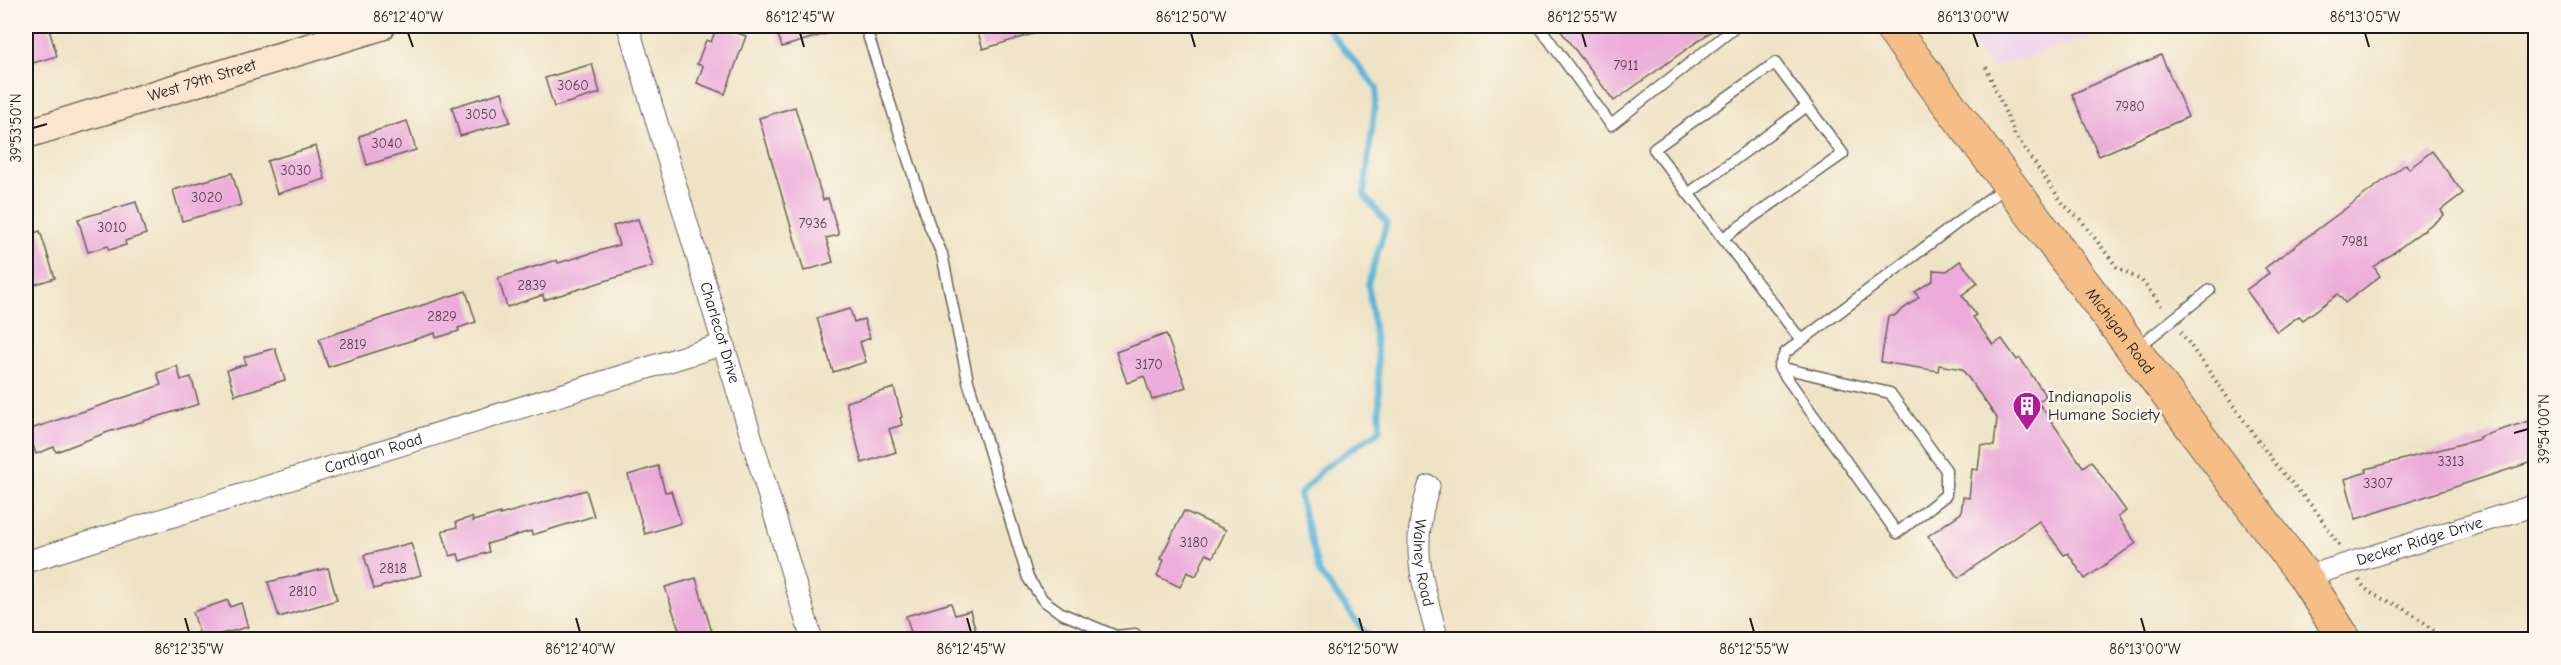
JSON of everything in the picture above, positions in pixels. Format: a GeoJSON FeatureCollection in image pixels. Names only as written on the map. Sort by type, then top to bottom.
{"type":"FeatureCollection","features":[{"type":"Feature","properties":{"kind":"main road","name":"West 79th Street"},"geometry":{"type":"LineString","coordinates":[[26,134],[381,26]]}},
{"type":"Feature","properties":{"kind":"main road","name":"Michigan Road"},"geometry":{"type":"LineString","coordinates":[[1890,26],[2304,577],[2345,639]]}},
{"type":"Feature","properties":{"kind":"street","name":"Charlecot Drive"},"geometry":{"type":"LineString","coordinates":[[628,26],[812,639]]}},
{"type":"Feature","properties":{"kind":"street","name":"Cardigan Road"},"geometry":{"type":"LineString","coordinates":[[26,562],[724,344]]}},
{"type":"Feature","properties":{"kind":"street","name":"Walney Road"},"geometry":{"type":"LineString","coordinates":[[1429,486],[1422,507],[1417,549],[1421,577],[1438,639]]}},
{"type":"Feature","properties":{"kind":"street","name":"Decker Ridge Drive"},"geometry":{"type":"LineString","coordinates":[[2304,577],[2535,506]]}},
{"type":"Feature","properties":{"kind":"lane"},"geometry":{"type":"LineString","coordinates":[[865,26],[930,227],[942,254],[968,381],[1028,578],[1043,600],[1061,613],[1116,636],[1135,634]]}},
{"type":"Feature","properties":{"kind":"lane"},"geometry":{"type":"LineString","coordinates":[[1539,26],[1611,125],[1737,26]]}},
{"type":"Feature","properties":{"kind":"lane"},"geometry":{"type":"LineString","coordinates":[[1723,238],[1843,154],[1775,63],[1654,149],[1801,340]]}},
{"type":"Feature","properties":{"kind":"lane"},"geometry":{"type":"LineString","coordinates":[[1688,194],[1807,106]]}},
{"type":"Feature","properties":{"kind":"lane"},"geometry":{"type":"LineString","coordinates":[[1779,367],[1785,353],[1801,340],[2009,184]]}},
{"type":"Feature","properties":{"kind":"lane"},"geometry":{"type":"LineString","coordinates":[[2134,350],[2210,290]]}},
{"type":"Feature","properties":{"kind":"lane"},"geometry":{"type":"LineString","coordinates":[[1779,367],[1890,393],[1946,470],[1946,495],[1897,533],[1779,367]]}},
{"type":"Feature","properties":{"kind":"path"},"geometry":{"type":"LineString","coordinates":[[1986,67],[2015,135],[2064,205],[2080,219],[2117,267],[2142,281],[2173,320],[2275,464],[2317,512],[2365,591],[2402,608],[2430,627],[2442,639]]}},
{"type":"Feature","properties":{"kind":"shaded area"},"geometry":{"type":"Polygon","coordinates":[[[1959,26],[2131,26],[1991,68],[1959,26]]]}},
{"type":"Feature","properties":{"kind":"building"},"geometry":{"type":"Polygon","coordinates":[[[26,26],[48,26],[57,56],[26,65],[26,26]]]}},
{"type":"Feature","properties":{"kind":"building"},"geometry":{"type":"Polygon","coordinates":[[[717,26],[746,36],[725,94],[697,83],[703,66],[697,64],[706,40],[711,42],[717,26]]]}},
{"type":"Feature","properties":{"kind":"building"},"geometry":{"type":"Polygon","coordinates":[[[775,26],[837,26],[838,30],[782,47],[775,26]]]}},
{"type":"Feature","properties":{"kind":"building"},"geometry":{"type":"Polygon","coordinates":[[[976,26],[1046,26],[1046,30],[983,49],[976,26]]]}},
{"type":"Feature","properties":{"kind":"building"},"geometry":{"type":"Polygon","coordinates":[[[1557,26],[1719,26],[1614,101],[1557,26]]]}},
{"type":"Feature","properties":{"kind":"building"},"geometry":{"type":"Polygon","coordinates":[[[2161,55],[2188,117],[2099,156],[2072,94],[2161,55]]]}},
{"type":"Feature","properties":{"kind":"building"},"geometry":{"type":"Polygon","coordinates":[[[592,64],[600,93],[554,107],[545,78],[592,64]]]}},
{"type":"Feature","properties":{"kind":"building"},"geometry":{"type":"Polygon","coordinates":[[[502,92],[510,122],[460,136],[452,107],[502,92]]]}},
{"type":"Feature","properties":{"kind":"building"},"geometry":{"type":"Polygon","coordinates":[[[795,107],[823,200],[828,198],[839,235],[826,238],[833,262],[804,271],[759,118],[795,107]]]}},
{"type":"Feature","properties":{"kind":"building"},"geometry":{"type":"Polygon","coordinates":[[[407,121],[416,150],[367,165],[359,136],[407,121]]]}},
{"type":"Feature","properties":{"kind":"building"},"geometry":{"type":"Polygon","coordinates":[[[316,146],[325,179],[277,194],[267,161],[316,146]]]}},
{"type":"Feature","properties":{"kind":"building"},"geometry":{"type":"Polygon","coordinates":[[[2432,151],[2463,193],[2441,210],[2444,215],[2374,267],[2380,276],[2345,303],[2338,294],[2303,320],[2299,316],[2277,332],[2246,290],[2269,273],[2265,268],[2406,164],[2409,169],[2432,151]]]}},
{"type":"Feature","properties":{"kind":"building"},"geometry":{"type":"Polygon","coordinates":[[[232,173],[241,205],[182,221],[173,190],[232,173]]]}},
{"type":"Feature","properties":{"kind":"building"},"geometry":{"type":"Polygon","coordinates":[[[136,202],[146,234],[125,241],[126,245],[109,250],[108,246],[88,252],[78,219],[136,202]]]}},
{"type":"Feature","properties":{"kind":"building"},"geometry":{"type":"Polygon","coordinates":[[[638,219],[653,266],[544,300],[543,295],[507,307],[498,278],[557,260],[558,263],[619,245],[613,226],[638,219]]]}},
{"type":"Feature","properties":{"kind":"building"},"geometry":{"type":"Polygon","coordinates":[[[40,231],[55,278],[26,287],[26,236],[40,231]]]}},
{"type":"Feature","properties":{"kind":"building","name":"Indianapolis Humane Society"},"geometry":{"type":"Polygon","coordinates":[[[1960,261],[1978,283],[1962,295],[1976,315],[1973,317],[1993,345],[2002,339],[2017,360],[2020,358],[2046,396],[2038,402],[2083,467],[2091,461],[2126,511],[2118,517],[2136,543],[2085,579],[2068,553],[2064,555],[2039,521],[1958,578],[1928,536],[1961,513],[1963,497],[1969,498],[1972,469],[1978,470],[1981,445],[1994,446],[1997,418],[1962,369],[1939,365],[1938,371],[1881,362],[1888,316],[1894,316],[1919,297],[1915,292],[1933,280],[1933,270],[1947,271],[1960,261]]]}},
{"type":"Feature","properties":{"kind":"building"},"geometry":{"type":"Polygon","coordinates":[[[466,291],[476,322],[458,328],[459,331],[436,338],[435,333],[328,367],[319,339],[466,291]]]}},
{"type":"Feature","properties":{"kind":"building"},"geometry":{"type":"Polygon","coordinates":[[[850,309],[854,322],[864,319],[870,338],[860,342],[866,362],[833,372],[817,318],[850,309]]]}},
{"type":"Feature","properties":{"kind":"building"},"geometry":{"type":"Polygon","coordinates":[[[1166,334],[1186,387],[1152,400],[1144,376],[1127,383],[1116,352],[1166,334]]]}},
{"type":"Feature","properties":{"kind":"building"},"geometry":{"type":"Polygon","coordinates":[[[275,348],[285,380],[235,395],[227,370],[246,364],[244,357],[275,348]]]}},
{"type":"Feature","properties":{"kind":"building"},"geometry":{"type":"Polygon","coordinates":[[[177,366],[181,380],[191,377],[199,404],[108,432],[56,452],[54,447],[36,454],[28,430],[161,385],[157,373],[177,366]]]}},
{"type":"Feature","properties":{"kind":"building"},"geometry":{"type":"Polygon","coordinates":[[[894,388],[902,417],[900,418],[902,425],[889,429],[896,452],[862,463],[846,402],[894,388]]]}},
{"type":"Feature","properties":{"kind":"building"},"geometry":{"type":"Polygon","coordinates":[[[2535,419],[2535,461],[2356,519],[2345,479],[2367,472],[2366,469],[2480,439],[2479,437],[2535,419]]]}},
{"type":"Feature","properties":{"kind":"building"},"geometry":{"type":"Polygon","coordinates":[[[658,466],[665,492],[671,491],[681,523],[645,534],[628,475],[658,466]]]}},
{"type":"Feature","properties":{"kind":"building"},"geometry":{"type":"Polygon","coordinates":[[[586,490],[594,516],[532,535],[531,531],[487,544],[489,552],[460,561],[458,554],[450,556],[442,531],[457,527],[456,522],[472,517],[473,521],[500,513],[500,515],[586,490]]]}},
{"type":"Feature","properties":{"kind":"building"},"geometry":{"type":"Polygon","coordinates":[[[1184,511],[1226,530],[1213,557],[1206,554],[1196,576],[1187,572],[1180,587],[1157,576],[1164,560],[1160,559],[1184,511]]]}},
{"type":"Feature","properties":{"kind":"building"},"geometry":{"type":"Polygon","coordinates":[[[411,543],[421,575],[374,589],[364,555],[411,543]]]}},
{"type":"Feature","properties":{"kind":"building"},"geometry":{"type":"Polygon","coordinates":[[[328,568],[337,600],[279,617],[268,582],[328,568]]]}},
{"type":"Feature","properties":{"kind":"building"},"geometry":{"type":"Polygon","coordinates":[[[696,578],[713,636],[682,639],[665,587],[696,578]]]}},
{"type":"Feature","properties":{"kind":"building"},"geometry":{"type":"Polygon","coordinates":[[[228,600],[230,607],[241,603],[248,627],[201,639],[193,612],[228,600]]]}},
{"type":"Feature","properties":{"kind":"building"},"geometry":{"type":"Polygon","coordinates":[[[951,603],[955,615],[970,611],[976,631],[961,635],[963,639],[913,639],[906,616],[951,603]]]}},
{"type":"Feature","properties":{"kind":"waterway"},"geometry":{"type":"LineString","coordinates":[[1325,26],[1377,88],[1364,195],[1387,223],[1368,284],[1378,358],[1380,430],[1324,468],[1299,495],[1319,572],[1363,630],[1375,640]]}},
{"type":"Feature","properties":{"kind":"place","name":"Indianapolis Humane Society"},"geometry":{"type":"Point","coordinates":[2027,432]}}]}
